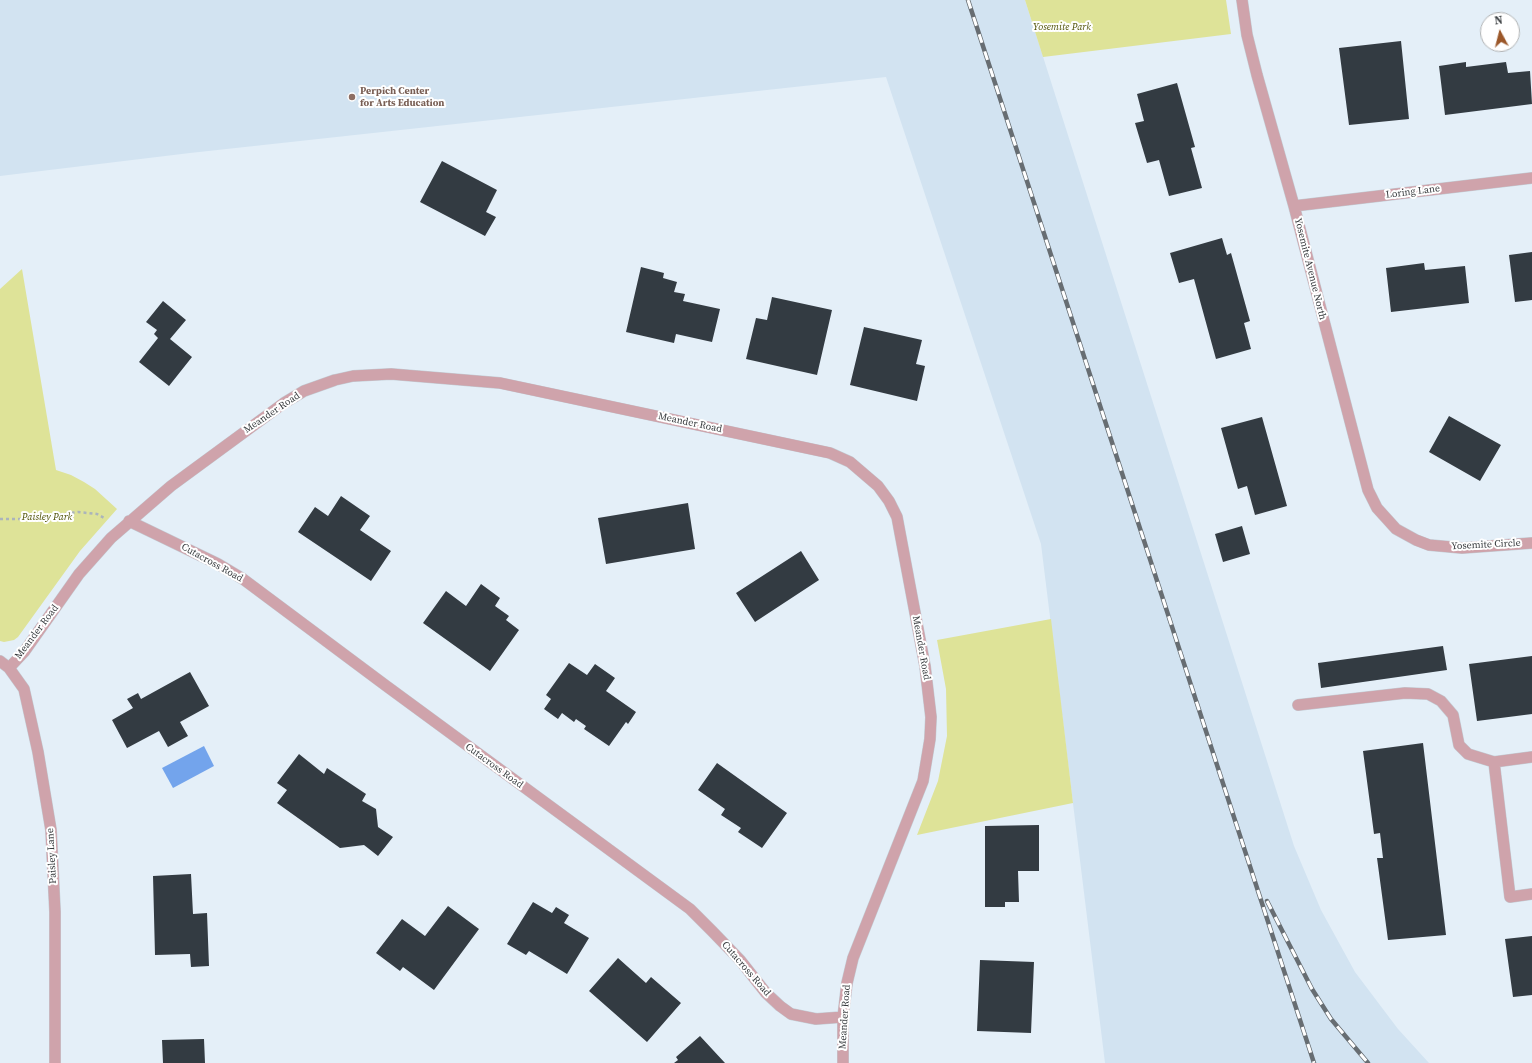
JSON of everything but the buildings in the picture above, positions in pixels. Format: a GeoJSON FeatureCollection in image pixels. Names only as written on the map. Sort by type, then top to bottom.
{"type":"FeatureCollection","features":[{"type":"Feature","properties":{"kind":"street","name":"Yosemite Avenue North"},"geometry":{"type":"LineString","coordinates":[[1242,0],[1247,35],[1257,75],[1294,206],[1362,471],[1368,490],[1377,508],[1396,529]]}},
{"type":"Feature","properties":{"kind":"street","name":"Loring Lane"},"geometry":{"type":"LineString","coordinates":[[1294,206],[1532,178]]}},
{"type":"Feature","properties":{"kind":"street","name":"Meander Road"},"geometry":{"type":"LineString","coordinates":[[4,665],[24,652],[96,552],[129,521],[171,486],[284,403],[321,384],[353,376],[392,374],[500,383],[830,453],[850,462],[878,486],[898,517],[925,666],[931,717],[930,739],[923,781],[853,958],[847,983],[843,1017],[843,1063]]}},
{"type":"Feature","properties":{"kind":"street","name":"Cutacross Road"},"geometry":{"type":"LineString","coordinates":[[129,521],[218,564],[243,579],[690,909],[740,960],[766,993],[791,1014],[816,1019],[843,1017]]}},
{"type":"Feature","properties":{"kind":"street","name":"Yosemite Circle"},"geometry":{"type":"LineString","coordinates":[[1396,529],[1429,545],[1444,547],[1532,543]]}},
{"type":"Feature","properties":{"kind":"street","name":"Paisley Lane"},"geometry":{"type":"LineString","coordinates":[[4,665],[24,689],[29,708],[51,830],[55,912],[55,1063]]}},
{"type":"Feature","properties":{"kind":"street"},"geometry":{"type":"LineString","coordinates":[[1298,705],[1405,693],[1428,694],[1441,701],[1453,715],[1459,745],[1468,754],[1494,762],[1532,757]]}},
{"type":"Feature","properties":{"kind":"street"},"geometry":{"type":"LineString","coordinates":[[1494,762],[1510,897],[1532,894]]}},
{"type":"Feature","properties":{"kind":"path"},"geometry":{"type":"LineString","coordinates":[[0,519],[25,519],[78,512],[97,514],[107,519],[129,521]]}},
{"type":"Feature","properties":{"kind":"shaded area"},"geometry":{"type":"Polygon","coordinates":[[[0,0],[1025,0],[1294,846],[1321,910],[1355,972],[1398,1029],[1429,1063],[1105,1063],[1041,544],[886,77],[190,153],[0,176],[0,0]]]}},
{"type":"Feature","properties":{"kind":"green space","name":"Yosemite Park"},"geometry":{"type":"Polygon","coordinates":[[[1025,0],[1226,0],[1231,34],[1043,57],[1025,0]]]}},
{"type":"Feature","properties":{"kind":"green space","name":"Paisley Park"},"geometry":{"type":"Polygon","coordinates":[[[22,269],[56,470],[71,475],[95,489],[117,509],[80,551],[18,637],[14,640],[4,642],[0,641],[0,289],[22,269]]]}},
{"type":"Feature","properties":{"kind":"green space"},"geometry":{"type":"Polygon","coordinates":[[[1051,619],[1073,803],[917,835],[938,781],[947,736],[946,689],[937,640],[1051,619]]]}},
{"type":"Feature","properties":{"kind":"water"},"geometry":{"type":"Polygon","coordinates":[[[204,746],[214,766],[173,788],[162,768],[204,746]]]}},
{"type":"Feature","properties":{"kind":"railway"},"geometry":{"type":"LineString","coordinates":[[968,0],[1314,1063]]}},
{"type":"Feature","properties":{"kind":"railway"},"geometry":{"type":"LineString","coordinates":[[1267,901],[1312,989],[1331,1019],[1368,1063]]}},
{"type":"Feature","properties":{"kind":"place","name":"Perpich Center for Arts Education"},"geometry":{"type":"Point","coordinates":[352,97]}}]}
